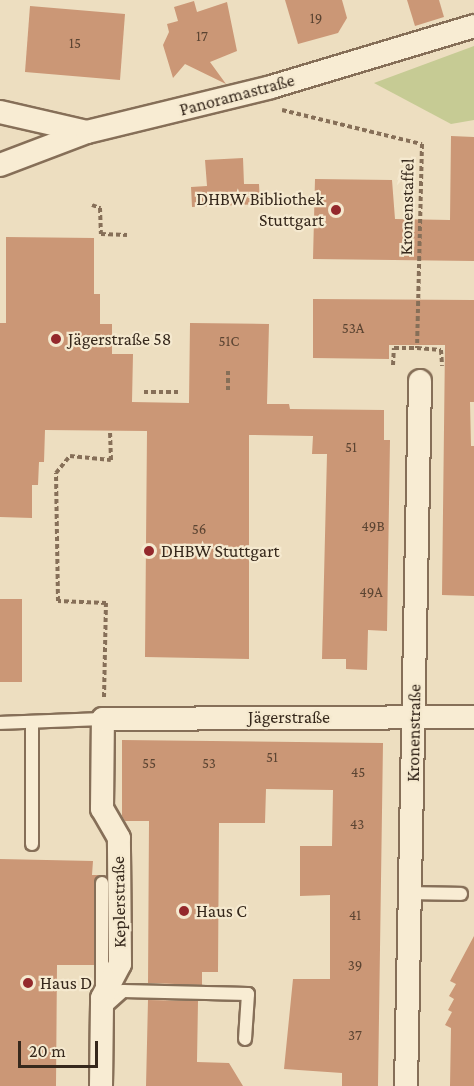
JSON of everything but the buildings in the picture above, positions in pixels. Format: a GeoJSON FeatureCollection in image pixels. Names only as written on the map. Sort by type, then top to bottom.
{"type":"FeatureCollection","features":[{"type":"Feature","properties":{"kind":"street","name":"Panoramastraße"},"geometry":{"type":"LineString","coordinates":[[0,165],[87,132],[271,87],[474,26]]}},
{"type":"Feature","properties":{"kind":"street"},"geometry":{"type":"LineString","coordinates":[[0,112],[87,132]]}},
{"type":"Feature","properties":{"kind":"street","name":"Kronenstraße"},"geometry":{"type":"LineString","coordinates":[[406,1086],[420,381]]}},
{"type":"Feature","properties":{"kind":"street","name":"Jägerstraße"},"geometry":{"type":"LineString","coordinates":[[103,718],[474,717]]}},
{"type":"Feature","properties":{"kind":"street","name":"Keplerstraße"},"geometry":{"type":"LineString","coordinates":[[101,1086],[102,1004],[120,964],[118,838],[102,809],[103,718]]}},
{"type":"Feature","properties":{"kind":"lane"},"geometry":{"type":"LineString","coordinates":[[0,723],[103,718]]}},
{"type":"Feature","properties":{"kind":"lane"},"geometry":{"type":"LineString","coordinates":[[32,722],[32,844]]}},
{"type":"Feature","properties":{"kind":"lane"},"geometry":{"type":"LineString","coordinates":[[102,882],[102,1004]]}},
{"type":"Feature","properties":{"kind":"lane"},"geometry":{"type":"LineString","coordinates":[[411,893],[460,894]]}},
{"type":"Feature","properties":{"kind":"lane"},"geometry":{"type":"LineString","coordinates":[[102,1004],[123,991],[248,994],[245,1039]]}},
{"type":"Feature","properties":{"kind":"path","name":"Kronenstaffel"},"geometry":{"type":"LineString","coordinates":[[277,109],[422,144],[417,348]]}},
{"type":"Feature","properties":{"kind":"path"},"geometry":{"type":"LineString","coordinates":[[92,205],[100,208],[100,234],[127,236]]}},
{"type":"Feature","properties":{"kind":"path"},"geometry":{"type":"LineString","coordinates":[[393,365],[394,348],[417,348],[441,350],[442,366]]}},
{"type":"Feature","properties":{"kind":"path"},"geometry":{"type":"LineString","coordinates":[[228,371],[228,393]]}},
{"type":"Feature","properties":{"kind":"path"},"geometry":{"type":"LineString","coordinates":[[144,392],[178,392]]}},
{"type":"Feature","properties":{"kind":"path"},"geometry":{"type":"LineString","coordinates":[[103,718],[106,603],[58,601],[56,473],[70,456],[111,460],[110,431]]}},
{"type":"Feature","properties":{"kind":"green space"},"geometry":{"type":"Polygon","coordinates":[[[474,46],[474,120],[451,124],[374,83],[474,46]]]}},
{"type":"Feature","properties":{"kind":"place","name":"DHBW Bibliothek Stuttgart"},"geometry":{"type":"Point","coordinates":[336,210]}},
{"type":"Feature","properties":{"kind":"place","name":"Jägerstraße 58"},"geometry":{"type":"Point","coordinates":[56,339]}},
{"type":"Feature","properties":{"kind":"place","name":"DHBW Stuttgart"},"geometry":{"type":"Point","coordinates":[149,551]}},
{"type":"Feature","properties":{"kind":"place","name":"Haus C"},"geometry":{"type":"Point","coordinates":[184,911]}},
{"type":"Feature","properties":{"kind":"place","name":"Haus D"},"geometry":{"type":"Point","coordinates":[28,983]}}]}
